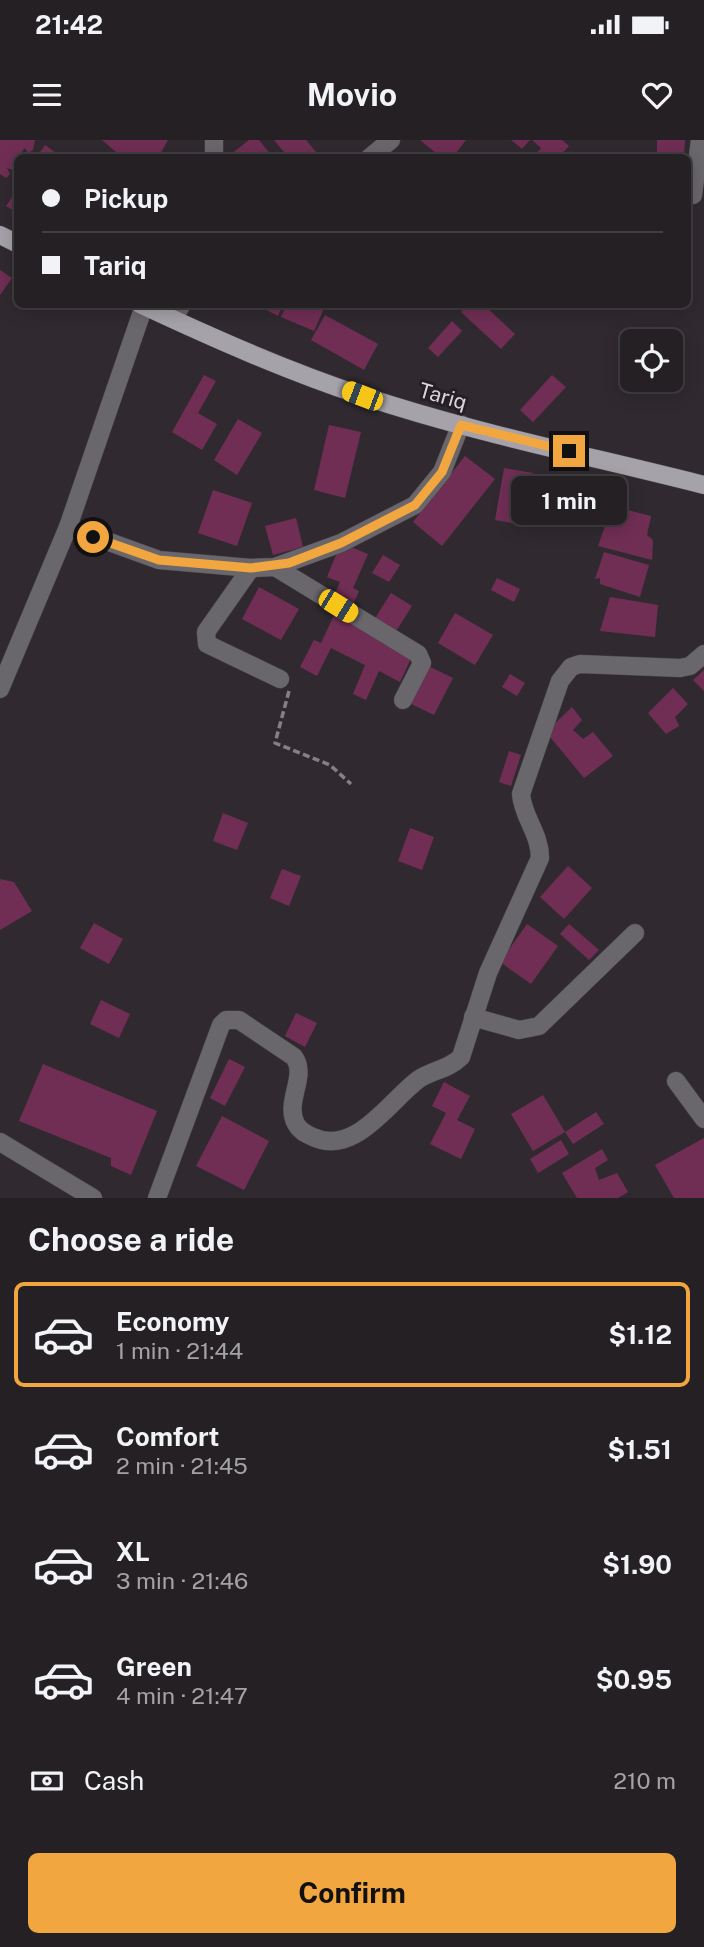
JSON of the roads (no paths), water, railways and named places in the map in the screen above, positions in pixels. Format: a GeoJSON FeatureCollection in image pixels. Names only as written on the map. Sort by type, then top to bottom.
{"type":"FeatureCollection","features":[{"type":"Feature","properties":{"kind":"main road","name":"Tariq"},"geometry":{"type":"LineString","coordinates":[[157,308],[178,312],[231,346],[362,396],[461,425],[704,485]]}},
{"type":"Feature","properties":{"kind":"street"},"geometry":{"type":"LineString","coordinates":[[693,195],[700,140]]}},
{"type":"Feature","properties":{"kind":"street"},"geometry":{"type":"LineString","coordinates":[[0,689],[68,527],[141,308]]}},
{"type":"Feature","properties":{"kind":"street"},"geometry":{"type":"LineString","coordinates":[[68,527],[159,560],[251,568],[275,567],[341,543],[415,505],[442,472],[461,425]]}},
{"type":"Feature","properties":{"kind":"street"},"geometry":{"type":"LineString","coordinates":[[275,567],[418,654],[422,663],[404,700]]}},
{"type":"Feature","properties":{"kind":"street"},"geometry":{"type":"LineString","coordinates":[[251,568],[206,632],[205,640],[207,644],[280,679]]}},
{"type":"Feature","properties":{"kind":"street"},"geometry":{"type":"LineString","coordinates":[[157,1198],[221,1025],[226,1020],[239,1020],[294,1057],[299,1064],[292,1101],[295,1123],[308,1135],[331,1142],[365,1128],[423,1077],[453,1066],[466,1049],[473,1017],[488,973],[519,911],[540,859],[539,839],[524,810],[521,794],[565,672],[580,664],[680,668],[690,666],[704,654]]}},
{"type":"Feature","properties":{"kind":"street"},"geometry":{"type":"LineString","coordinates":[[473,1017],[519,1030],[539,1026],[635,933]]}},
{"type":"Feature","properties":{"kind":"street"},"geometry":{"type":"LineString","coordinates":[[676,1081],[704,1119]]}},
{"type":"Feature","properties":{"kind":"street"},"geometry":{"type":"LineString","coordinates":[[0,1142],[93,1198]]}}]}
